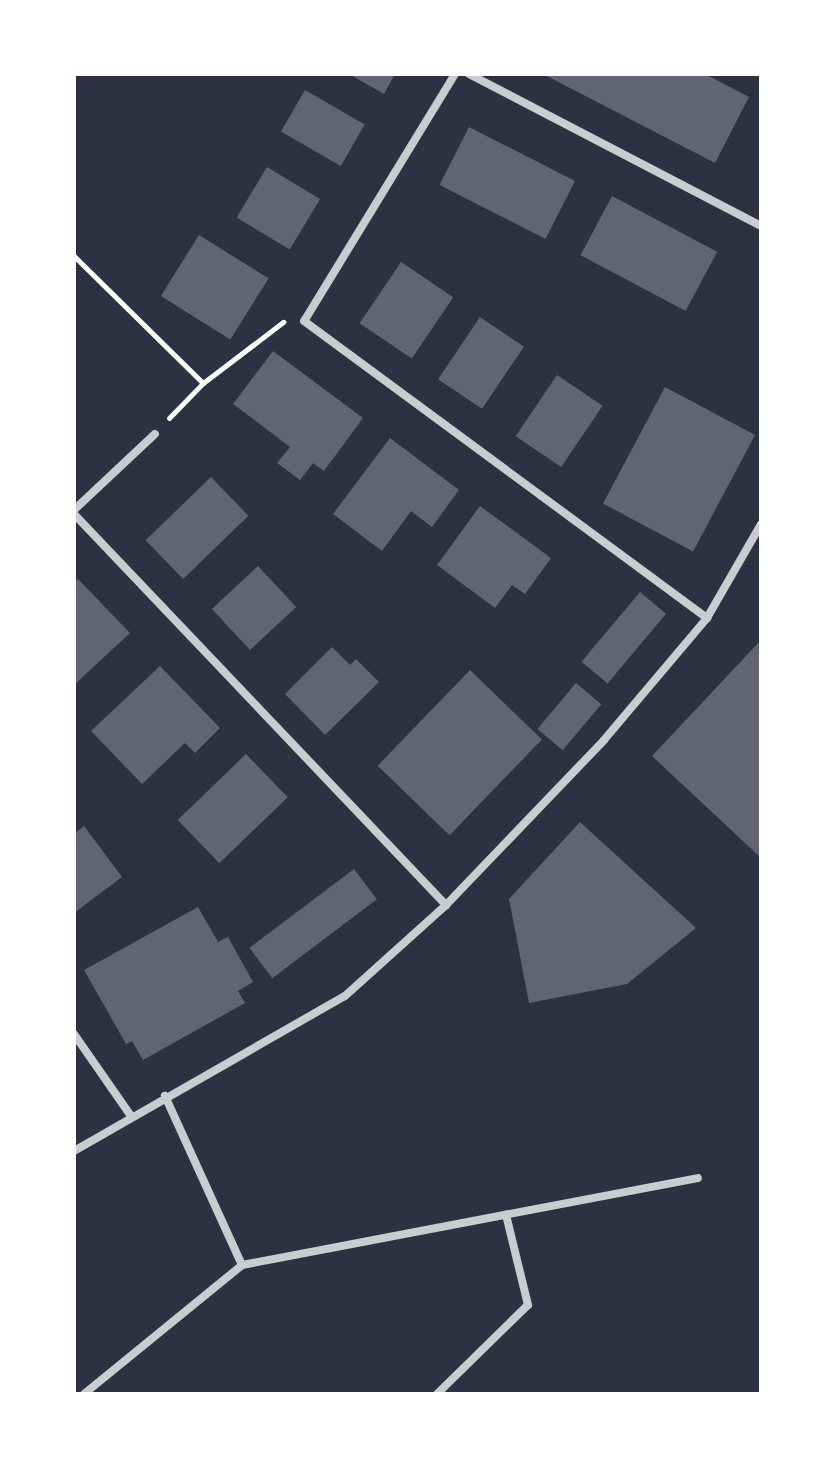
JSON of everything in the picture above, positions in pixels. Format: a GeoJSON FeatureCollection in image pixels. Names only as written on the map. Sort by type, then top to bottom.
{"type":"FeatureCollection","features":[{"type":"Feature","properties":{"kind":"street"},"geometry":{"type":"LineString","coordinates":[[455,74],[304,321],[707,618]]}},
{"type":"Feature","properties":{"kind":"street"},"geometry":{"type":"LineString","coordinates":[[469,74],[761,226]]}},
{"type":"Feature","properties":{"kind":"street"},"geometry":{"type":"LineString","coordinates":[[155,434],[74,512],[446,905]]}},
{"type":"Feature","properties":{"kind":"street"},"geometry":{"type":"LineString","coordinates":[[74,1151],[165,1096],[345,996],[446,905],[604,740],[707,618],[761,524]]}},
{"type":"Feature","properties":{"kind":"street"},"geometry":{"type":"LineString","coordinates":[[74,1034],[131,1116]]}},
{"type":"Feature","properties":{"kind":"street"},"geometry":{"type":"LineString","coordinates":[[165,1096],[242,1265]]}},
{"type":"Feature","properties":{"kind":"street"},"geometry":{"type":"LineString","coordinates":[[84,1394],[242,1265],[698,1178]]}},
{"type":"Feature","properties":{"kind":"street"},"geometry":{"type":"LineString","coordinates":[[437,1394],[528,1305],[506,1215]]}},
{"type":"Feature","properties":{"kind":"path"},"geometry":{"type":"LineString","coordinates":[[74,256],[203,383]]}},
{"type":"Feature","properties":{"kind":"path"},"geometry":{"type":"LineString","coordinates":[[155,434],[203,383],[287,319],[304,321]]}},
{"type":"Feature","properties":{"kind":"building"},"geometry":{"type":"Polygon","coordinates":[[[349,74],[395,74],[384,94],[349,74]]]}},
{"type":"Feature","properties":{"kind":"building"},"geometry":{"type":"Polygon","coordinates":[[[543,74],[705,74],[749,97],[715,163],[543,74]]]}},
{"type":"Feature","properties":{"kind":"building"},"geometry":{"type":"Polygon","coordinates":[[[305,90],[365,125],[341,166],[281,132],[305,90]]]}},
{"type":"Feature","properties":{"kind":"building"},"geometry":{"type":"Polygon","coordinates":[[[469,127],[575,181],[546,239],[439,185],[469,127]]]}},
{"type":"Feature","properties":{"kind":"building"},"geometry":{"type":"Polygon","coordinates":[[[267,167],[320,199],[290,250],[237,218],[267,167]]]}},
{"type":"Feature","properties":{"kind":"building"},"geometry":{"type":"Polygon","coordinates":[[[612,196],[717,252],[686,311],[581,255],[612,196]]]}},
{"type":"Feature","properties":{"kind":"building"},"geometry":{"type":"Polygon","coordinates":[[[199,235],[269,278],[230,340],[161,296],[199,235]]]}},
{"type":"Feature","properties":{"kind":"building"},"geometry":{"type":"Polygon","coordinates":[[[401,262],[453,297],[412,359],[360,323],[401,262]]]}},
{"type":"Feature","properties":{"kind":"building"},"geometry":{"type":"Polygon","coordinates":[[[480,317],[524,347],[482,409],[438,379],[480,317]]]}},
{"type":"Feature","properties":{"kind":"building"},"geometry":{"type":"Polygon","coordinates":[[[273,351],[363,418],[324,471],[313,463],[300,480],[277,463],[290,447],[233,404],[273,351]]]}},
{"type":"Feature","properties":{"kind":"building"},"geometry":{"type":"Polygon","coordinates":[[[557,375],[603,406],[561,467],[516,436],[557,375]]]}},
{"type":"Feature","properties":{"kind":"building"},"geometry":{"type":"Polygon","coordinates":[[[665,387],[755,435],[693,551],[603,504],[665,387]]]}},
{"type":"Feature","properties":{"kind":"building"},"geometry":{"type":"Polygon","coordinates":[[[390,438],[459,490],[432,527],[411,511],[382,551],[333,514],[390,438]]]}},
{"type":"Feature","properties":{"kind":"building"},"geometry":{"type":"Polygon","coordinates":[[[211,477],[249,516],[183,579],[146,540],[211,477]]]}},
{"type":"Feature","properties":{"kind":"building"},"geometry":{"type":"Polygon","coordinates":[[[480,506],[551,558],[525,594],[512,585],[495,608],[437,565],[480,506]]]}},
{"type":"Feature","properties":{"kind":"building"},"geometry":{"type":"Polygon","coordinates":[[[258,566],[296,607],[250,650],[212,609],[258,566]]]}},
{"type":"Feature","properties":{"kind":"building"},"geometry":{"type":"Polygon","coordinates":[[[78,579],[130,633],[74,685],[74,583],[78,579]]]}},
{"type":"Feature","properties":{"kind":"building"},"geometry":{"type":"Polygon","coordinates":[[[640,592],[666,614],[608,684],[582,662],[640,592]]]}},
{"type":"Feature","properties":{"kind":"building"},"geometry":{"type":"Polygon","coordinates":[[[761,640],[761,858],[652,756],[761,640]]]}},
{"type":"Feature","properties":{"kind":"building"},"geometry":{"type":"Polygon","coordinates":[[[332,647],[350,665],[356,659],[379,682],[325,735],[285,694],[332,647]]]}},
{"type":"Feature","properties":{"kind":"building"},"geometry":{"type":"Polygon","coordinates":[[[160,666],[220,728],[195,753],[185,743],[142,784],[91,731],[160,666]]]}},
{"type":"Feature","properties":{"kind":"building"},"geometry":{"type":"Polygon","coordinates":[[[470,670],[542,739],[450,835],[378,766],[470,670]]]}},
{"type":"Feature","properties":{"kind":"building"},"geometry":{"type":"Polygon","coordinates":[[[576,683],[601,704],[563,750],[537,729],[576,683]]]}},
{"type":"Feature","properties":{"kind":"building"},"geometry":{"type":"Polygon","coordinates":[[[246,754],[288,797],[219,863],[178,820],[246,754]]]}},
{"type":"Feature","properties":{"kind":"building"},"geometry":{"type":"Polygon","coordinates":[[[580,822],[696,928],[627,984],[529,1003],[509,899],[580,822]]]}},
{"type":"Feature","properties":{"kind":"building"},"geometry":{"type":"Polygon","coordinates":[[[84,826],[122,877],[74,913],[74,834],[84,826]]]}},
{"type":"Feature","properties":{"kind":"building"},"geometry":{"type":"Polygon","coordinates":[[[354,869],[377,899],[272,978],[249,948],[354,869]]]}},
{"type":"Feature","properties":{"kind":"building"},"geometry":{"type":"Polygon","coordinates":[[[198,907],[218,942],[228,937],[253,982],[238,991],[245,1003],[143,1060],[132,1041],[126,1044],[84,970],[198,907]]]}}]}
